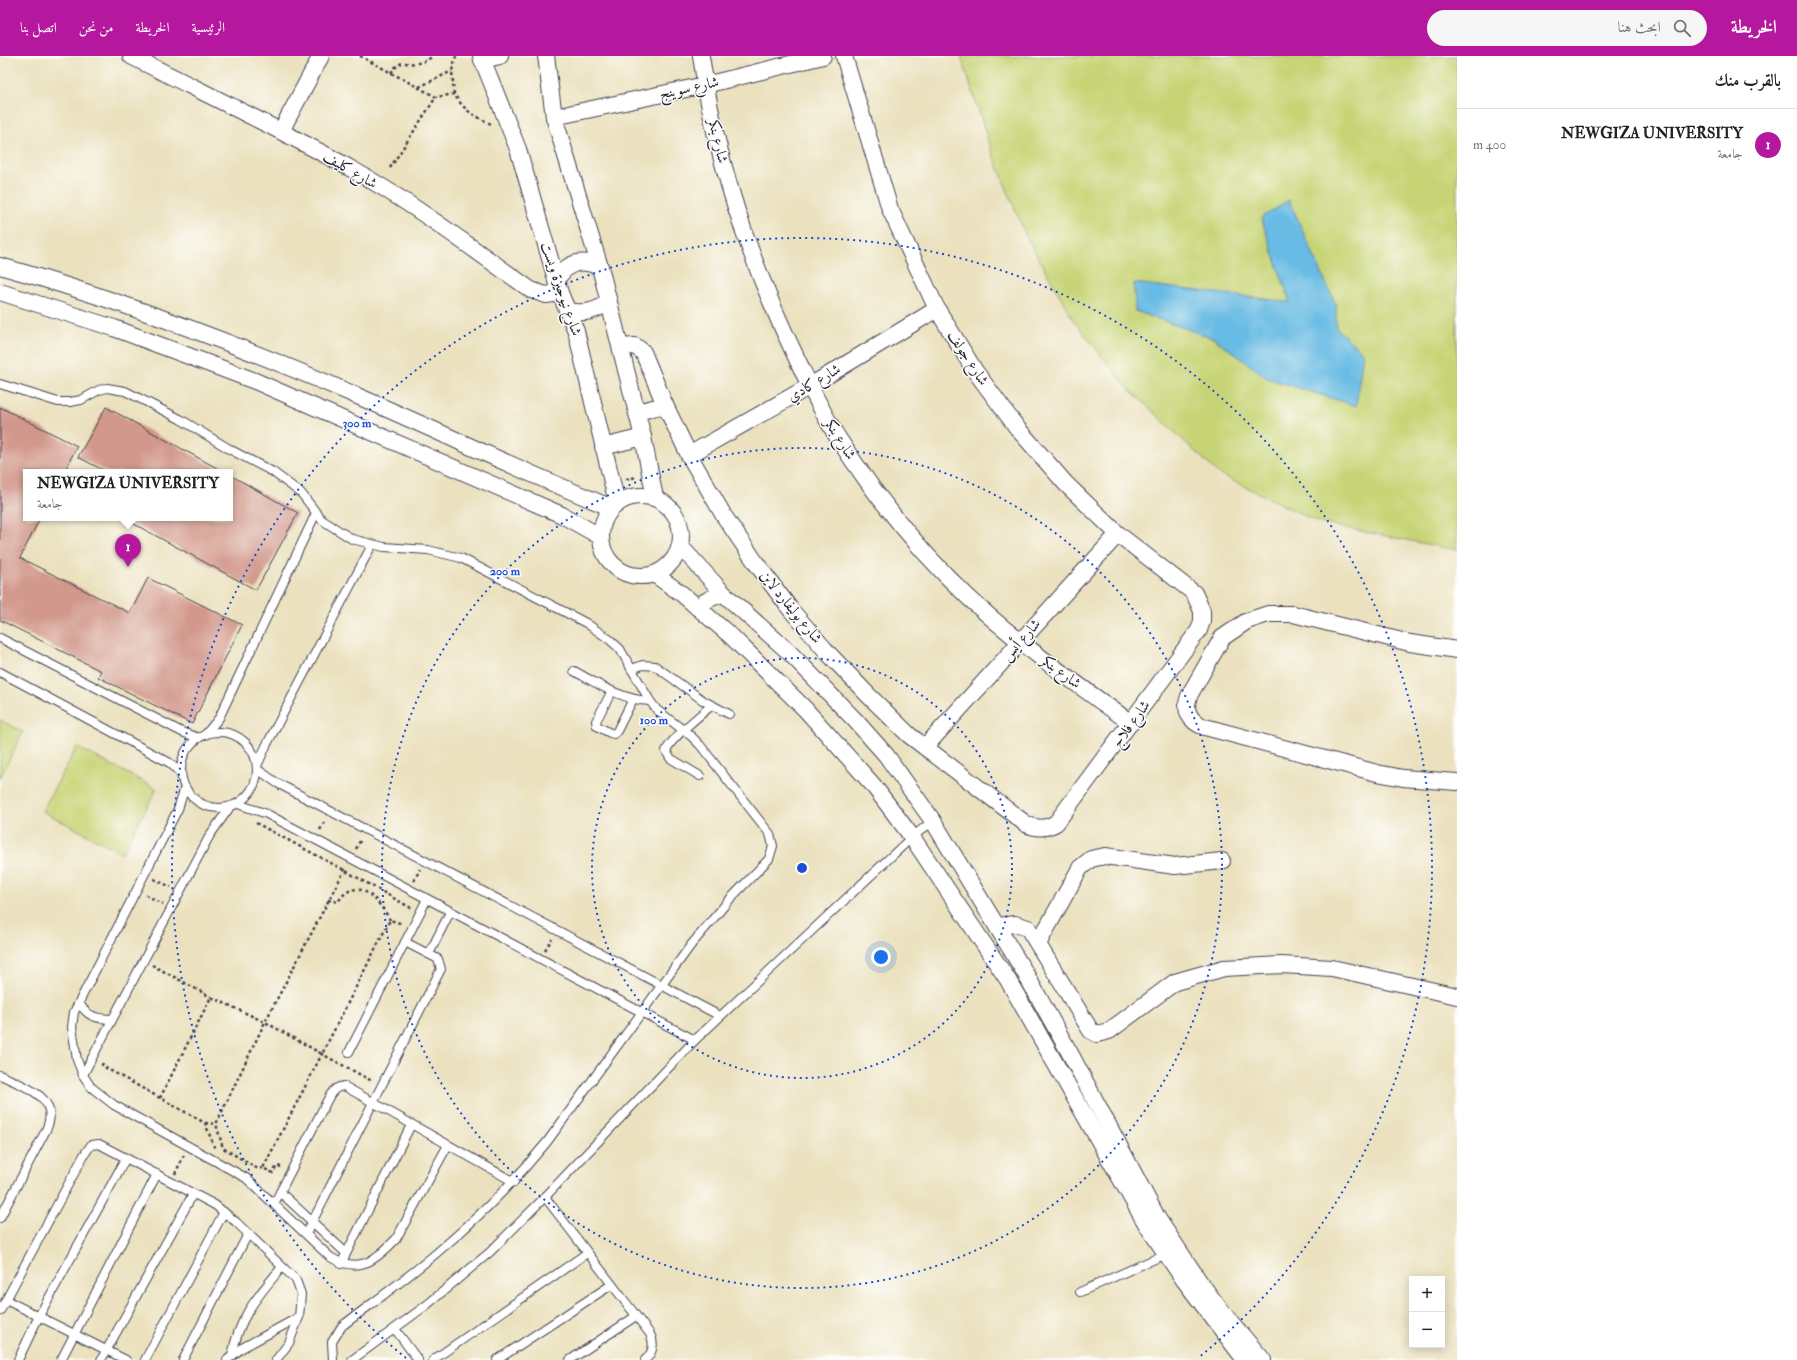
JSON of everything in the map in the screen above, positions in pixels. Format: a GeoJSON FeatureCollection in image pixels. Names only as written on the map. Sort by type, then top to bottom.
{"type":"FeatureCollection","features":[{"type":"Feature","properties":{"kind":"street","name":"شارع كليف"},"geometry":{"type":"LineString","coordinates":[[131,56],[281,131],[356,172],[417,209],[531,290],[546,295],[558,287]]}},
{"type":"Feature","properties":{"kind":"street"},"geometry":{"type":"LineString","coordinates":[[281,131],[321,56]]}},
{"type":"Feature","properties":{"kind":"street"},"geometry":{"type":"LineString","coordinates":[[482,58],[500,56]]}},
{"type":"Feature","properties":{"kind":"street"},"geometry":{"type":"LineString","coordinates":[[546,56],[554,117],[600,266],[643,437],[655,498]]}},
{"type":"Feature","properties":{"kind":"street","name":"شارع بنكر"},"geometry":{"type":"LineString","coordinates":[[701,56],[705,85],[720,155],[743,232],[772,307],[810,386],[839,439],[882,501],[921,548],[968,597],[1020,642],[1131,724]]}},
{"type":"Feature","properties":{"kind":"street","name":"شارع سوينج"},"geometry":{"type":"LineString","coordinates":[[554,117],[705,85],[823,56]]}},
{"type":"Feature","properties":{"kind":"street","name":"شارع جولف"},"geometry":{"type":"LineString","coordinates":[[844,56],[890,209],[937,309],[975,371],[1018,429],[1066,484],[1118,534],[1194,592]]}},
{"type":"Feature","properties":{"kind":"street","name":"شارع نيوجيزة ويست"},"geometry":{"type":"LineString","coordinates":[[482,58],[518,149],[558,287],[579,341],[615,506]]}},
{"type":"Feature","properties":{"kind":"street"},"geometry":{"type":"LineString","coordinates":[[558,287],[562,271],[570,265],[580,262],[591,262],[600,266]]}},
{"type":"Feature","properties":{"kind":"street"},"geometry":{"type":"LineString","coordinates":[[0,266],[128,305],[202,332],[355,395],[565,489],[615,506]]}},
{"type":"Feature","properties":{"kind":"street"},"geometry":{"type":"LineString","coordinates":[[0,292],[114,328],[255,381],[562,515],[601,537]]}},
{"type":"Feature","properties":{"kind":"street"},"geometry":{"type":"LineString","coordinates":[[568,311],[579,313],[590,312],[600,308],[609,301]]}},
{"type":"Feature","properties":{"kind":"street","name":"شارع كادي"},"geometry":{"type":"LineString","coordinates":[[689,455],[810,386],[937,309]]}},
{"type":"Feature","properties":{"kind":"street","name":"شارع بوليفارد لاين"},"geometry":{"type":"LineString","coordinates":[[621,347],[635,346],[641,350],[689,455],[728,522],[756,564],[791,610],[828,654],[910,735],[1026,824]]}},
{"type":"Feature","properties":{"kind":"street"},"geometry":{"type":"LineString","coordinates":[[637,412],[665,405]]}},
{"type":"Feature","properties":{"kind":"street"},"geometry":{"type":"LineString","coordinates":[[603,447],[643,437]]}},
{"type":"Feature","properties":{"kind":"street"},"geometry":{"type":"LineString","coordinates":[[640,496],[655,498],[664,503],[677,517],[681,536],[680,546],[671,563],[654,574],[635,576],[618,569],[606,555],[601,537],[602,526],[615,506],[632,497],[640,496]]}},
{"type":"Feature","properties":{"kind":"street","name":"شارع أيس"},"geometry":{"type":"LineString","coordinates":[[925,746],[1118,534]]}},
{"type":"Feature","properties":{"kind":"street"},"geometry":{"type":"LineString","coordinates":[[680,546],[724,594],[789,652],[855,720],[886,755],[934,821],[998,926],[1072,1057],[1158,1219],[1199,1281],[1222,1312],[1263,1360]]}},
{"type":"Feature","properties":{"kind":"street"},"geometry":{"type":"LineString","coordinates":[[654,574],[671,585],[698,607],[737,642],[805,709],[873,785],[912,837],[1008,980],[1137,1208],[1166,1254],[1231,1344],[1245,1360]]}},
{"type":"Feature","properties":{"kind":"street","name":"شارع فلاج"},"geometry":{"type":"LineString","coordinates":[[1026,824],[1034,828],[1041,828],[1049,827],[1056,823],[1131,724],[1199,630],[1202,621],[1202,611],[1194,592]]}},
{"type":"Feature","properties":{"kind":"street"},"geometry":{"type":"LineString","coordinates":[[698,607],[714,596],[724,594]]}},
{"type":"Feature","properties":{"kind":"street"},"geometry":{"type":"LineString","coordinates":[[1457,650],[1410,643],[1293,614],[1268,614],[1247,621],[1222,638],[1190,694],[1187,704],[1187,710],[1191,719],[1205,727],[1384,774],[1429,781],[1457,782]]}},
{"type":"Feature","properties":{"kind":"street"},"geometry":{"type":"LineString","coordinates":[[1038,944],[1080,868],[1091,859],[1105,856],[1175,866],[1222,861]]}},
{"type":"Feature","properties":{"kind":"street"},"geometry":{"type":"LineString","coordinates":[[998,926],[1009,924],[1028,928],[1091,1031],[1097,1034],[1109,1031],[1175,982],[1224,968],[1282,965],[1332,968],[1457,996]]}},
{"type":"Feature","properties":{"kind":"lane"},"geometry":{"type":"LineString","coordinates":[[0,384],[58,402],[81,400],[99,390],[107,388],[125,391],[180,419],[231,450],[273,472],[301,494],[322,520],[335,530],[372,545],[428,550],[461,558],[598,630],[620,650],[650,701],[658,710],[700,745],[770,834],[773,846],[769,859],[730,898],[710,921],[547,1142],[514,1182],[440,1250],[342,1326],[336,1333],[332,1342],[333,1360]]}},
{"type":"Feature","properties":{"kind":"lane"},"geometry":{"type":"LineString","coordinates":[[316,513],[219,718],[202,736],[192,743],[185,754],[181,765],[181,774],[189,794],[200,804],[215,808],[234,805],[258,809],[450,912],[695,1040]]}},
{"type":"Feature","properties":{"kind":"lane"},"geometry":{"type":"LineString","coordinates":[[83,1075],[210,835],[234,805],[247,796],[254,786],[257,768],[266,746],[372,545]]}},
{"type":"Feature","properties":{"kind":"lane"},"geometry":{"type":"LineString","coordinates":[[0,638],[182,732],[202,736],[223,732],[239,738],[251,750],[257,768],[276,783],[720,1016]]}},
{"type":"Feature","properties":{"kind":"lane"},"geometry":{"type":"LineString","coordinates":[[631,669],[644,665],[660,668],[711,706],[729,714]]}},
{"type":"Feature","properties":{"kind":"lane"},"geometry":{"type":"LineString","coordinates":[[574,671],[612,691],[633,699],[650,701]]}},
{"type":"Feature","properties":{"kind":"lane"},"geometry":{"type":"LineString","coordinates":[[0,672],[170,763],[181,774]]}},
{"type":"Feature","properties":{"kind":"lane"},"geometry":{"type":"LineString","coordinates":[[612,691],[596,721],[597,726],[610,734],[614,734],[617,731],[633,699]]}},
{"type":"Feature","properties":{"kind":"lane"},"geometry":{"type":"LineString","coordinates":[[700,776],[666,754],[667,748],[683,731],[711,706]]}},
{"type":"Feature","properties":{"kind":"lane"},"geometry":{"type":"LineString","coordinates":[[185,787],[178,809],[74,1012],[72,1027],[78,1060],[83,1075],[91,1087],[108,1101],[246,1178],[330,1256],[341,1264],[356,1265],[371,1261],[385,1251],[396,1239],[448,1144]]}},
{"type":"Feature","properties":{"kind":"lane"},"geometry":{"type":"LineString","coordinates":[[352,1360],[460,1279],[490,1252],[545,1197],[695,1040],[912,837],[934,821]]}},
{"type":"Feature","properties":{"kind":"lane"},"geometry":{"type":"LineString","coordinates":[[349,1052],[427,899]]}},
{"type":"Feature","properties":{"kind":"lane"},"geometry":{"type":"LineString","coordinates":[[429,954],[450,912]]}},
{"type":"Feature","properties":{"kind":"lane"},"geometry":{"type":"LineString","coordinates":[[306,1234],[441,969],[438,959],[405,942]]}},
{"type":"Feature","properties":{"kind":"lane"},"geometry":{"type":"LineString","coordinates":[[79,1003],[88,1014],[95,1018],[112,1019]]}},
{"type":"Feature","properties":{"kind":"lane"},"geometry":{"type":"LineString","coordinates":[[0,1074],[39,1094],[48,1107],[50,1119],[49,1125],[0,1218]]}},
{"type":"Feature","properties":{"kind":"lane"},"geometry":{"type":"LineString","coordinates":[[274,1204],[333,1090],[344,1086],[514,1182]]}},
{"type":"Feature","properties":{"kind":"lane"},"geometry":{"type":"LineString","coordinates":[[341,1264],[411,1124]]}},
{"type":"Feature","properties":{"kind":"lane"},"geometry":{"type":"LineString","coordinates":[[0,1311],[84,1155],[91,1145],[99,1144],[215,1205],[296,1280],[301,1294],[299,1317],[289,1343],[276,1360]]}},
{"type":"Feature","properties":{"kind":"lane"},"geometry":{"type":"LineString","coordinates":[[18,1360],[39,1316],[126,1158]]}},
{"type":"Feature","properties":{"kind":"lane"},"geometry":{"type":"LineString","coordinates":[[60,1360],[157,1174]]}},
{"type":"Feature","properties":{"kind":"lane"},"geometry":{"type":"LineString","coordinates":[[280,1192],[346,1253]]}},
{"type":"Feature","properties":{"kind":"lane"},"geometry":{"type":"LineString","coordinates":[[101,1360],[193,1194]]}},
{"type":"Feature","properties":{"kind":"lane"},"geometry":{"type":"LineString","coordinates":[[545,1197],[652,1338],[653,1348],[645,1360]]}},
{"type":"Feature","properties":{"kind":"lane"},"geometry":{"type":"LineString","coordinates":[[145,1360],[224,1212]]}},
{"type":"Feature","properties":{"kind":"lane"},"geometry":{"type":"LineString","coordinates":[[183,1360],[248,1234]]}},
{"type":"Feature","properties":{"kind":"lane"},"geometry":{"type":"LineString","coordinates":[[433,1360],[587,1253]]}},
{"type":"Feature","properties":{"kind":"lane"},"geometry":{"type":"LineString","coordinates":[[1080,1292],[1166,1254]]}},
{"type":"Feature","properties":{"kind":"lane"},"geometry":{"type":"LineString","coordinates":[[229,1358],[235,1338],[251,1304],[282,1267]]}},
{"type":"Feature","properties":{"kind":"lane"},"geometry":{"type":"LineString","coordinates":[[496,1360],[611,1285]]}},
{"type":"Feature","properties":{"kind":"lane"},"geometry":{"type":"LineString","coordinates":[[6,1300],[126,1360]]}},
{"type":"Feature","properties":{"kind":"lane"},"geometry":{"type":"LineString","coordinates":[[570,1360],[636,1316]]}},
{"type":"Feature","properties":{"kind":"lane"},"geometry":{"type":"LineString","coordinates":[[229,1358],[242,1348],[299,1317]]}},
{"type":"Feature","properties":{"kind":"lane"},"geometry":{"type":"LineString","coordinates":[[395,1329],[418,1360]]}},
{"type":"Feature","properties":{"kind":"path"},"geometry":{"type":"LineString","coordinates":[[361,56],[436,97],[454,94]]}},
{"type":"Feature","properties":{"kind":"path"},"geometry":{"type":"LineString","coordinates":[[391,73],[396,65],[404,62],[421,63],[433,56]]}},
{"type":"Feature","properties":{"kind":"path"},"geometry":{"type":"LineString","coordinates":[[455,56],[452,72],[454,94],[460,104],[470,114],[496,126]]}},
{"type":"Feature","properties":{"kind":"path"},"geometry":{"type":"LineString","coordinates":[[418,87],[452,72]]}},
{"type":"Feature","properties":{"kind":"path"},"geometry":{"type":"LineString","coordinates":[[390,168],[436,97]]}},
{"type":"Feature","properties":{"kind":"path"},"geometry":{"type":"LineString","coordinates":[[315,840],[330,811]]}},
{"type":"Feature","properties":{"kind":"path"},"geometry":{"type":"LineString","coordinates":[[251,820],[412,908]]}},
{"type":"Feature","properties":{"kind":"path"},"geometry":{"type":"LineString","coordinates":[[291,1171],[277,1166],[273,1173],[263,1168],[258,1169],[223,1148],[216,1124],[265,1022],[366,830]]}},
{"type":"Feature","properties":{"kind":"path"},"geometry":{"type":"LineString","coordinates":[[409,914],[412,908],[409,890],[425,860]]}},
{"type":"Feature","properties":{"kind":"path"},"geometry":{"type":"LineString","coordinates":[[144,874],[180,892]]}},
{"type":"Feature","properties":{"kind":"path"},"geometry":{"type":"LineString","coordinates":[[136,890],[171,908]]}},
{"type":"Feature","properties":{"kind":"path"},"geometry":{"type":"LineString","coordinates":[[328,900],[338,902],[342,895],[350,890],[362,890],[373,896],[390,920],[402,925],[405,919]]}},
{"type":"Feature","properties":{"kind":"path"},"geometry":{"type":"LineString","coordinates":[[263,1168],[390,920]]}},
{"type":"Feature","properties":{"kind":"path"},"geometry":{"type":"LineString","coordinates":[[540,959],[556,930]]}},
{"type":"Feature","properties":{"kind":"path"},"geometry":{"type":"LineString","coordinates":[[149,972],[156,959]]}},
{"type":"Feature","properties":{"kind":"path"},"geometry":{"type":"LineString","coordinates":[[143,960],[212,997],[265,1022],[382,1086]]}},
{"type":"Feature","properties":{"kind":"path"},"geometry":{"type":"LineString","coordinates":[[160,1098],[212,997]]}},
{"type":"Feature","properties":{"kind":"path"},"geometry":{"type":"LineString","coordinates":[[103,1059],[102,1065],[106,1068],[205,1123],[216,1124]]}},
{"type":"Feature","properties":{"kind":"path"},"geometry":{"type":"LineString","coordinates":[[205,1123],[216,1148],[212,1158]]}},
{"type":"Feature","properties":{"kind":"path"},"geometry":{"type":"LineString","coordinates":[[172,1182],[188,1145]]}},
{"type":"Feature","properties":{"kind":"green space"},"geometry":{"type":"Polygon","coordinates":[[[961,56],[1457,56],[1457,550],[1320,523],[1219,474],[1127,387],[1074,321],[1025,234],[991,149],[961,56]]]}},
{"type":"Feature","properties":{"kind":"green space"},"geometry":{"type":"Polygon","coordinates":[[[0,720],[23,732],[0,778],[0,720]]]}},
{"type":"Feature","properties":{"kind":"green space"},"geometry":{"type":"Polygon","coordinates":[[[77,747],[157,789],[122,853],[42,811],[77,747]]]}},
{"type":"Feature","properties":{"kind":"water"},"geometry":{"type":"Polygon","coordinates":[[[1289,200],[1336,305],[1336,328],[1363,353],[1356,406],[1267,378],[1215,339],[1135,311],[1134,283],[1290,302],[1261,218],[1289,200]]]}},
{"type":"Feature","properties":{"kind":"building"},"geometry":{"type":"Polygon","coordinates":[[[0,407],[77,446],[66,469],[23,469],[23,521],[38,521],[20,558],[130,613],[148,578],[242,625],[192,724],[98,677],[101,671],[0,620],[0,407]]]}},
{"type":"Feature","properties":{"kind":"building"},"geometry":{"type":"Polygon","coordinates":[[[106,407],[219,469],[101,469],[78,457],[106,407]]]}},
{"type":"Feature","properties":{"kind":"building"},"geometry":{"type":"Polygon","coordinates":[[[233,477],[298,513],[256,590],[129,521],[233,521],[233,477]]]}},
{"type":"Feature","properties":{"kind":"place","name":"NEWGIZA UNIVERSITY"},"geometry":{"type":"Point","coordinates":[128,567]}}]}
